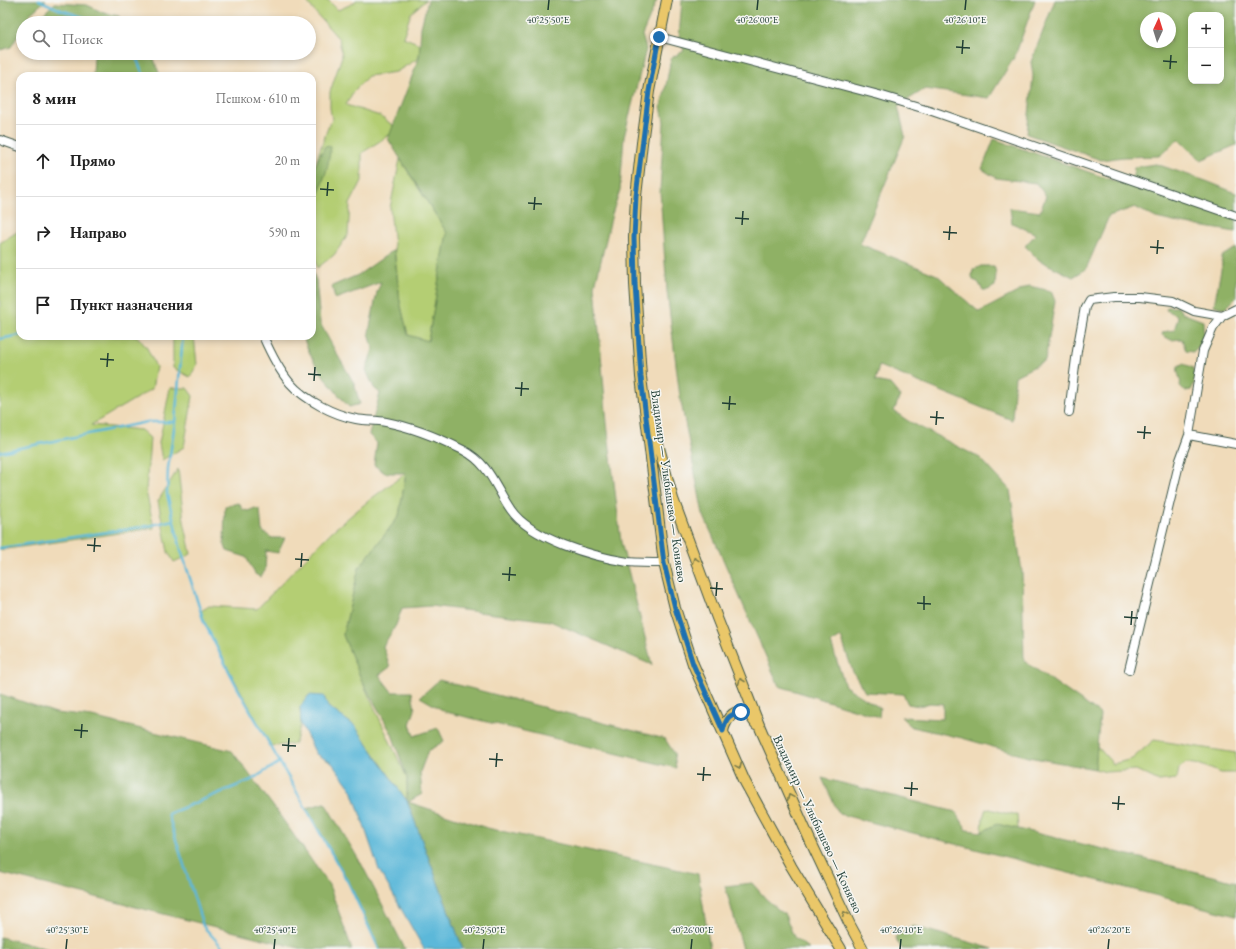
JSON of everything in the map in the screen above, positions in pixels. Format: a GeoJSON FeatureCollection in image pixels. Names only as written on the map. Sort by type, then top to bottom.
{"type":"FeatureCollection","features":[{"type":"Feature","properties":{"kind":"main road","name":"Владимир — Улыбышево — Коняево"},"geometry":{"type":"LineString","coordinates":[[666,0],[649,91],[636,196],[634,238],[635,284],[641,377],[664,563],[675,608],[693,664],[745,782],[787,859],[841,949]]}},
{"type":"Feature","properties":{"kind":"main road","name":"Владимир — Улыбышево — Коняево"},"geometry":{"type":"LineString","coordinates":[[639,331],[654,429],[673,499],[717,618],[761,730],[813,847],[863,949]]}},
{"type":"Feature","properties":{"kind":"main road","name":"Владимир — Улыбышево — Коняево"},"geometry":{"type":"LineString","coordinates":[[723,731],[725,722],[731,714],[741,712],[750,715],[761,730]]}},
{"type":"Feature","properties":{"kind":"street"},"geometry":{"type":"LineString","coordinates":[[659,37],[914,105],[1236,216]]}},
{"type":"Feature","properties":{"kind":"street"},"geometry":{"type":"LineString","coordinates":[[0,140],[16,146]]}},
{"type":"Feature","properties":{"kind":"street"},"geometry":{"type":"LineString","coordinates":[[1069,412],[1077,351],[1086,307],[1089,300],[1114,297],[1140,297],[1173,301],[1194,311],[1222,316]]}},
{"type":"Feature","properties":{"kind":"street"},"geometry":{"type":"LineString","coordinates":[[1129,670],[1180,460],[1189,435],[1203,351],[1213,328],[1222,316],[1236,309]]}},
{"type":"Feature","properties":{"kind":"street"},"geometry":{"type":"LineString","coordinates":[[265,340],[276,363],[290,384],[311,400],[331,411],[355,419],[384,422],[413,429],[463,450],[480,461],[493,478],[511,510],[523,524],[542,535],[589,553],[628,562],[664,563]]}},
{"type":"Feature","properties":{"kind":"street"},"geometry":{"type":"LineString","coordinates":[[1189,435],[1236,444]]}},
{"type":"Feature","properties":{"kind":"green space"},"geometry":{"type":"Polygon","coordinates":[[[0,0],[46,0],[29,16],[16,16],[16,39],[11,47],[0,50],[0,0]]]}},
{"type":"Feature","properties":{"kind":"green space"},"geometry":{"type":"Polygon","coordinates":[[[306,0],[328,0],[338,10],[354,3],[356,0],[426,0],[411,13],[403,37],[420,44],[419,58],[396,72],[368,76],[353,92],[346,105],[380,116],[398,129],[362,153],[362,181],[350,204],[348,235],[334,255],[317,268],[316,164],[332,120],[330,92],[342,56],[339,39],[306,0]]]}},
{"type":"Feature","properties":{"kind":"green space"},"geometry":{"type":"Polygon","coordinates":[[[428,0],[657,0],[642,35],[646,49],[624,137],[620,190],[612,214],[595,286],[607,423],[621,542],[652,665],[550,621],[431,606],[402,608],[396,625],[383,646],[390,667],[379,675],[392,692],[412,692],[415,710],[410,724],[414,736],[438,728],[444,741],[428,751],[420,772],[422,794],[408,802],[487,828],[698,874],[710,949],[463,949],[407,801],[407,778],[392,734],[362,681],[343,635],[359,568],[399,516],[406,473],[385,473],[374,465],[377,443],[369,435],[380,393],[374,388],[366,370],[373,349],[369,332],[377,292],[381,282],[335,299],[332,286],[358,275],[394,250],[400,302],[408,335],[428,341],[447,233],[388,139],[419,58],[421,27],[428,0]]]}},
{"type":"Feature","properties":{"kind":"green space"},"geometry":{"type":"Polygon","coordinates":[[[682,0],[1035,0],[1015,56],[989,98],[925,89],[898,106],[905,136],[860,244],[937,275],[979,312],[1029,286],[1051,291],[1055,301],[1045,361],[1015,376],[1012,420],[879,366],[875,381],[890,384],[900,396],[894,411],[908,421],[980,458],[1010,490],[1022,572],[1024,661],[1100,714],[1095,769],[1028,757],[962,738],[912,727],[901,717],[943,719],[943,704],[930,703],[919,706],[908,704],[903,694],[865,692],[853,672],[841,637],[831,643],[845,686],[880,708],[879,717],[779,686],[703,514],[680,397],[667,291],[660,191],[664,122],[661,106],[671,58],[684,51],[679,38],[682,0]]]}},
{"type":"Feature","properties":{"kind":"green space"},"geometry":{"type":"Polygon","coordinates":[[[1055,0],[1236,0],[1236,145],[1201,160],[1179,139],[1159,156],[1123,157],[1101,160],[1027,134],[1033,76],[1031,62],[1055,0]]]}},
{"type":"Feature","properties":{"kind":"green space"},"geometry":{"type":"Polygon","coordinates":[[[55,3],[87,5],[104,13],[119,16],[45,16],[43,14],[55,3]]]}},
{"type":"Feature","properties":{"kind":"green space"},"geometry":{"type":"Polygon","coordinates":[[[94,60],[154,60],[159,72],[93,72],[94,60]]]}},
{"type":"Feature","properties":{"kind":"green space"},"geometry":{"type":"Polygon","coordinates":[[[994,139],[1123,184],[1133,176],[1134,167],[1156,164],[1206,181],[1236,193],[1236,232],[1156,218],[1135,207],[1109,216],[1086,269],[1073,277],[1039,260],[1025,246],[1036,234],[1012,223],[1010,208],[1040,212],[1046,196],[1036,183],[996,178],[982,169],[994,139]]]}},
{"type":"Feature","properties":{"kind":"green space"},"geometry":{"type":"Polygon","coordinates":[[[325,146],[331,147],[327,169],[316,202],[316,163],[325,146]]]}},
{"type":"Feature","properties":{"kind":"green space"},"geometry":{"type":"Polygon","coordinates":[[[400,159],[447,233],[428,341],[408,335],[400,302],[390,208],[400,159]]]}},
{"type":"Feature","properties":{"kind":"green space"},"geometry":{"type":"Polygon","coordinates":[[[16,233],[16,340],[140,340],[147,348],[156,367],[152,389],[91,425],[141,430],[150,438],[146,491],[154,528],[0,550],[0,243],[16,233]]]}},
{"type":"Feature","properties":{"kind":"green space"},"geometry":{"type":"Polygon","coordinates":[[[1236,248],[1236,298],[1225,309],[1214,305],[1222,265],[1222,256],[1236,248]]]}},
{"type":"Feature","properties":{"kind":"green space"},"geometry":{"type":"Polygon","coordinates":[[[981,266],[994,266],[996,273],[995,286],[988,290],[983,290],[978,282],[973,280],[973,270],[981,266]]]}},
{"type":"Feature","properties":{"kind":"green space"},"geometry":{"type":"Polygon","coordinates":[[[316,280],[320,323],[354,383],[360,404],[349,407],[322,374],[305,340],[316,340],[316,280]]]}},
{"type":"Feature","properties":{"kind":"green space"},"geometry":{"type":"Polygon","coordinates":[[[1167,307],[1178,307],[1182,313],[1203,321],[1204,341],[1193,352],[1186,351],[1182,339],[1171,340],[1162,335],[1163,332],[1174,330],[1178,318],[1177,315],[1166,310],[1167,307]]]}},
{"type":"Feature","properties":{"kind":"green space"},"geometry":{"type":"Polygon","coordinates":[[[173,340],[194,340],[197,365],[190,377],[173,368],[173,340]]]}},
{"type":"Feature","properties":{"kind":"green space"},"geometry":{"type":"Polygon","coordinates":[[[1183,364],[1192,367],[1194,373],[1195,381],[1191,390],[1185,391],[1180,386],[1178,366],[1183,364]]]}},
{"type":"Feature","properties":{"kind":"green space"},"geometry":{"type":"Polygon","coordinates":[[[170,388],[187,388],[193,396],[184,447],[162,460],[159,443],[170,388]]]}},
{"type":"Feature","properties":{"kind":"green space"},"geometry":{"type":"Polygon","coordinates":[[[178,469],[184,521],[191,554],[174,562],[168,552],[158,501],[178,469]]]}},
{"type":"Feature","properties":{"kind":"green space"},"geometry":{"type":"Polygon","coordinates":[[[406,473],[399,516],[359,568],[343,635],[362,681],[407,778],[407,801],[355,726],[328,707],[300,707],[301,724],[295,744],[271,746],[204,622],[201,611],[209,606],[257,609],[331,532],[372,498],[406,473]]]}},
{"type":"Feature","properties":{"kind":"green space"},"geometry":{"type":"Polygon","coordinates":[[[239,503],[242,509],[248,511],[255,508],[260,510],[262,531],[272,538],[285,538],[278,553],[266,551],[265,571],[260,577],[255,574],[246,557],[227,551],[224,543],[225,506],[239,503]]]}},
{"type":"Feature","properties":{"kind":"green space"},"geometry":{"type":"Polygon","coordinates":[[[439,680],[665,739],[674,753],[676,768],[446,712],[420,697],[439,680]]]}},
{"type":"Feature","properties":{"kind":"green space"},"geometry":{"type":"Polygon","coordinates":[[[0,694],[56,713],[92,717],[232,751],[329,885],[352,949],[303,949],[0,873],[0,694]]]}},
{"type":"Feature","properties":{"kind":"green space"},"geometry":{"type":"Polygon","coordinates":[[[1154,740],[1236,753],[1236,773],[1221,773],[1201,765],[1186,763],[1179,768],[1177,779],[1159,781],[1136,770],[1106,772],[1095,769],[1097,746],[1113,764],[1132,759],[1154,740]]]}},
{"type":"Feature","properties":{"kind":"green space"},"geometry":{"type":"Polygon","coordinates":[[[822,778],[956,812],[967,830],[982,832],[997,824],[1236,882],[1236,916],[839,814],[822,778]]]}},
{"type":"Feature","properties":{"kind":"green space"},"geometry":{"type":"Polygon","coordinates":[[[325,803],[362,865],[405,949],[379,949],[349,884],[306,808],[325,803]]]}},
{"type":"Feature","properties":{"kind":"green space"},"geometry":{"type":"Polygon","coordinates":[[[986,808],[1009,814],[1017,814],[1018,829],[997,824],[982,832],[983,818],[986,808]]]}},
{"type":"Feature","properties":{"kind":"green space"},"geometry":{"type":"Polygon","coordinates":[[[752,883],[766,899],[785,915],[794,937],[809,949],[743,949],[725,886],[752,883]]]}},
{"type":"Feature","properties":{"kind":"green space"},"geometry":{"type":"Polygon","coordinates":[[[913,926],[993,949],[902,949],[895,937],[913,926]]]}},
{"type":"Feature","properties":{"kind":"green space"},"geometry":{"type":"Polygon","coordinates":[[[0,937],[48,949],[0,949],[0,937]]]}},
{"type":"Feature","properties":{"kind":"water"},"geometry":{"type":"Polygon","coordinates":[[[309,695],[324,696],[328,707],[355,726],[407,801],[463,949],[424,949],[379,870],[352,790],[332,763],[316,754],[301,724],[300,707],[309,695]]]}},
{"type":"Feature","properties":{"kind":"waterway"},"geometry":{"type":"LineString","coordinates":[[39,0],[61,10],[79,16]]}},
{"type":"Feature","properties":{"kind":"waterway"},"geometry":{"type":"LineString","coordinates":[[137,60],[142,72]]}},
{"type":"Feature","properties":{"kind":"waterway"},"geometry":{"type":"LineString","coordinates":[[0,339],[16,336]]}},
{"type":"Feature","properties":{"kind":"waterway"},"geometry":{"type":"LineString","coordinates":[[183,340],[175,422],[168,468],[167,494],[181,550],[204,622],[237,687],[349,884],[379,949]]}},
{"type":"Feature","properties":{"kind":"waterway"},"geometry":{"type":"LineString","coordinates":[[0,452],[147,422],[175,422]]}},
{"type":"Feature","properties":{"kind":"waterway"},"geometry":{"type":"LineString","coordinates":[[0,548],[148,526],[173,520]]}},
{"type":"Feature","properties":{"kind":"waterway"},"geometry":{"type":"LineString","coordinates":[[224,949],[203,926],[168,814],[251,780],[280,762]]}},
{"type":"Feature","properties":{"kind":"route"},"geometry":{"type":"LineString","coordinates":[[659,37],[649,91],[642,143],[636,196],[634,238],[635,284],[641,377],[649,446],[664,563],[675,608],[693,664],[723,731],[725,722],[731,714],[741,712]]}}]}
